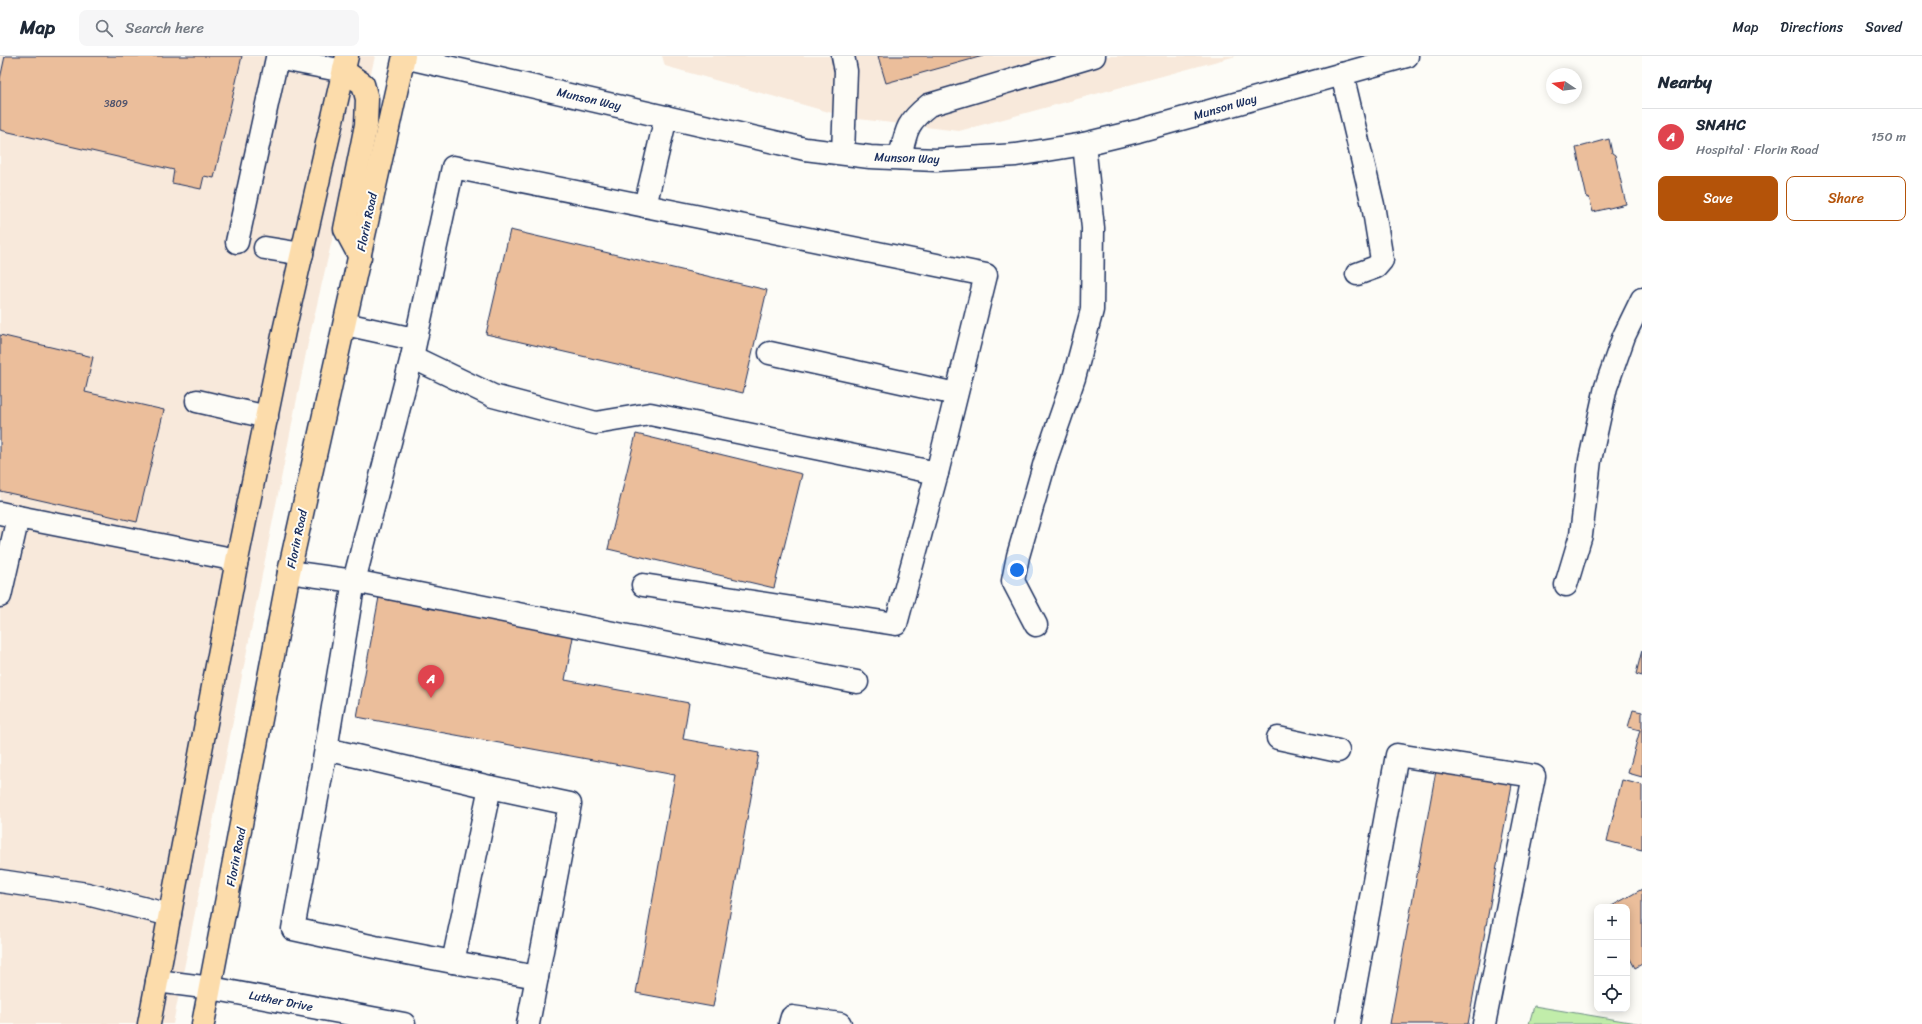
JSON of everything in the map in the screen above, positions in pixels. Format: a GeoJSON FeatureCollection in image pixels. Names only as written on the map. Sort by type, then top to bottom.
{"type":"FeatureCollection","features":[{"type":"Feature","properties":{"kind":"main road","name":"Florin Road"},"geometry":{"type":"LineString","coordinates":[[204,1024],[289,572],[404,56]]}},
{"type":"Feature","properties":{"kind":"main road"},"geometry":{"type":"LineString","coordinates":[[345,63],[363,84],[367,99],[366,125],[345,229],[360,257]]}},
{"type":"Feature","properties":{"kind":"main road"},"geometry":{"type":"LineString","coordinates":[[149,1024],[237,560],[302,254],[345,63]]}},
{"type":"Feature","properties":{"kind":"street","name":"Munson Way"},"geometry":{"type":"LineString","coordinates":[[404,56],[805,148],[843,153],[936,160],[1016,155],[1084,144],[1138,132],[1407,56]]}},
{"type":"Feature","properties":{"kind":"street"},"geometry":{"type":"LineString","coordinates":[[843,56],[846,72],[843,153]]}},
{"type":"Feature","properties":{"kind":"street"},"geometry":{"type":"LineString","coordinates":[[900,158],[907,127],[918,113],[929,105],[1094,56]]}},
{"type":"Feature","properties":{"kind":"street"},"geometry":{"type":"LineString","coordinates":[[237,242],[277,58],[345,63]]}},
{"type":"Feature","properties":{"kind":"street"},"geometry":{"type":"LineString","coordinates":[[1342,74],[1373,205],[1382,260],[1376,267],[1357,274]]}},
{"type":"Feature","properties":{"kind":"street"},"geometry":{"type":"LineString","coordinates":[[645,206],[666,117]]}},
{"type":"Feature","properties":{"kind":"street"},"geometry":{"type":"LineString","coordinates":[[1036,625],[1014,581],[1018,556],[1042,469],[1074,378],[1092,310],[1093,228],[1084,144]]}},
{"type":"Feature","properties":{"kind":"street"},"geometry":{"type":"LineString","coordinates":[[537,977],[375,948],[293,929],[326,749],[354,581],[413,348],[453,167],[986,275],[937,473],[896,624],[643,585]]}},
{"type":"Feature","properties":{"kind":"street"},"geometry":{"type":"LineString","coordinates":[[265,248],[302,254]]}},
{"type":"Feature","properties":{"kind":"street"},"geometry":{"type":"LineString","coordinates":[[1566,585],[1582,534],[1590,460],[1606,387],[1624,336],[1642,299]]}},
{"type":"Feature","properties":{"kind":"street"},"geometry":{"type":"LineString","coordinates":[[345,324],[413,348],[493,396],[596,423],[650,414],[937,473]]}},
{"type":"Feature","properties":{"kind":"street"},"geometry":{"type":"LineString","coordinates":[[770,353],[956,394]]}},
{"type":"Feature","properties":{"kind":"street"},"geometry":{"type":"LineString","coordinates":[[197,401],[267,417]]}},
{"type":"Feature","properties":{"kind":"street"},"geometry":{"type":"LineString","coordinates":[[0,596],[9,515],[237,560]]}},
{"type":"Feature","properties":{"kind":"street"},"geometry":{"type":"LineString","coordinates":[[289,572],[354,581],[857,682]]}},
{"type":"Feature","properties":{"kind":"street"},"geometry":{"type":"LineString","coordinates":[[1278,738],[1338,751]]}},
{"type":"Feature","properties":{"kind":"street"},"geometry":{"type":"LineString","coordinates":[[326,749],[570,804],[528,1024]]}},
{"type":"Feature","properties":{"kind":"street"},"geometry":{"type":"LineString","coordinates":[[1348,1024],[1397,755],[1534,776],[1484,1024]]}},
{"type":"Feature","properties":{"kind":"street"},"geometry":{"type":"LineString","coordinates":[[453,962],[490,787]]}},
{"type":"Feature","properties":{"kind":"street"},"geometry":{"type":"LineString","coordinates":[[0,881],[87,894],[170,915]]}},
{"type":"Feature","properties":{"kind":"street","name":"Luther Drive"},"geometry":{"type":"LineString","coordinates":[[157,981],[211,988],[332,1018],[404,1024]]}},
{"type":"Feature","properties":{"kind":"street"},"geometry":{"type":"LineString","coordinates":[[790,1024],[792,1016],[840,1024]]}},
{"type":"Feature","properties":{"kind":"shaded area"},"geometry":{"type":"Polygon","coordinates":[[[0,56],[375,56],[308,343],[173,1024],[0,1024],[0,56]]]}},
{"type":"Feature","properties":{"kind":"shaded area"},"geometry":{"type":"Polygon","coordinates":[[[662,56],[1236,56],[959,131],[850,118],[665,66],[662,56]]]}},
{"type":"Feature","properties":{"kind":"green space"},"geometry":{"type":"Polygon","coordinates":[[[1534,1006],[1642,1024],[1529,1024],[1534,1006]]]}},
{"type":"Feature","properties":{"kind":"building"},"geometry":{"type":"Polygon","coordinates":[[[5,56],[242,56],[214,178],[204,176],[201,189],[172,183],[174,170],[0,130],[0,79],[5,56]]]}},
{"type":"Feature","properties":{"kind":"building"},"geometry":{"type":"Polygon","coordinates":[[[878,56],[983,56],[886,83],[878,56]]]}},
{"type":"Feature","properties":{"kind":"building"},"geometry":{"type":"Polygon","coordinates":[[[1609,139],[1612,153],[1615,155],[1626,204],[1593,212],[1589,197],[1587,198],[1576,148],[1609,139]]]}},
{"type":"Feature","properties":{"kind":"building"},"geometry":{"type":"Polygon","coordinates":[[[510,230],[767,290],[743,393],[486,334],[510,230]]]}},
{"type":"Feature","properties":{"kind":"building"},"geometry":{"type":"Polygon","coordinates":[[[0,335],[93,357],[85,392],[164,410],[137,522],[0,491],[0,335]]]}},
{"type":"Feature","properties":{"kind":"building"},"geometry":{"type":"Polygon","coordinates":[[[636,434],[802,474],[774,588],[608,549],[636,434]]]}},
{"type":"Feature","properties":{"kind":"building"},"geometry":{"type":"Polygon","coordinates":[[[379,597],[574,632],[565,680],[689,703],[683,739],[759,753],[713,1007],[636,993],[675,775],[357,717],[379,597]]]}},
{"type":"Feature","properties":{"kind":"building"},"geometry":{"type":"Polygon","coordinates":[[[1642,650],[1642,676],[1636,674],[1642,650]]]}},
{"type":"Feature","properties":{"kind":"building"},"geometry":{"type":"Polygon","coordinates":[[[1633,710],[1642,712],[1642,777],[1628,773],[1640,730],[1628,727],[1633,710]]]}},
{"type":"Feature","properties":{"kind":"building"},"geometry":{"type":"Polygon","coordinates":[[[1437,765],[1513,779],[1468,1024],[1390,1024],[1437,765]]]}},
{"type":"Feature","properties":{"kind":"building"},"geometry":{"type":"Polygon","coordinates":[[[1622,780],[1642,785],[1642,850],[1607,841],[1622,780]]]}},
{"type":"Feature","properties":{"kind":"building"},"geometry":{"type":"Polygon","coordinates":[[[1642,889],[1642,964],[1635,968],[1630,959],[1630,904],[1615,904],[1642,889]]]}},
{"type":"Feature","properties":{"kind":"place","name":"SNAHC"},"geometry":{"type":"Point","coordinates":[431,698]}}]}
